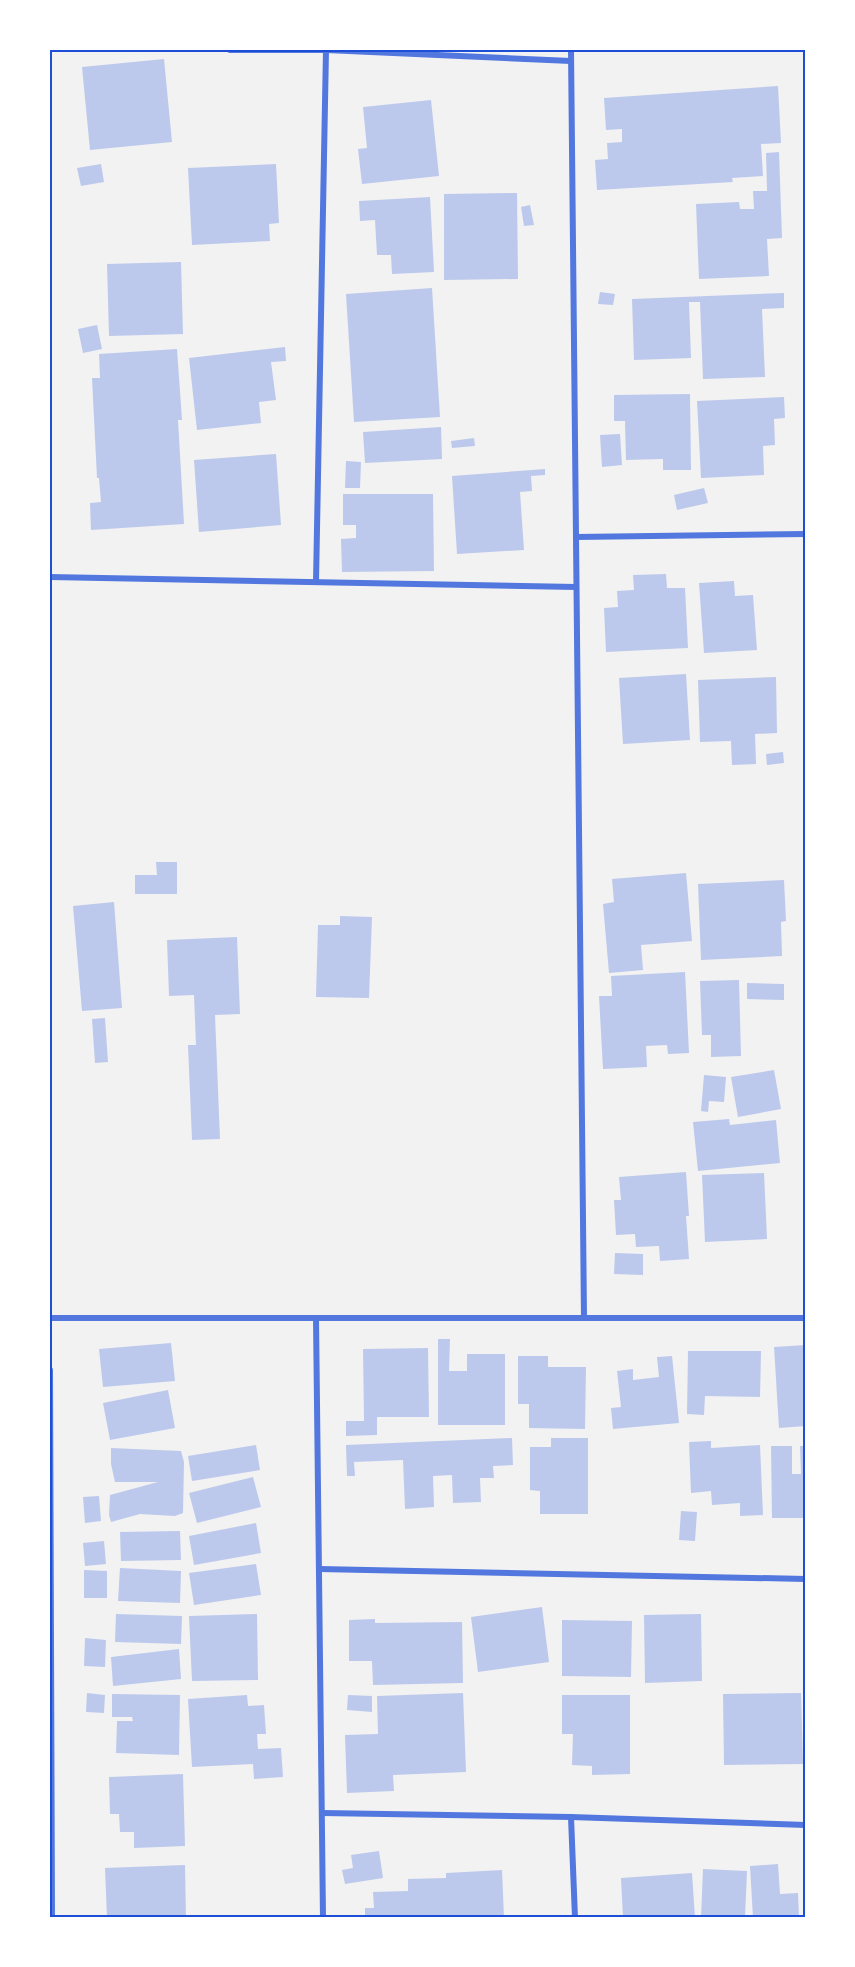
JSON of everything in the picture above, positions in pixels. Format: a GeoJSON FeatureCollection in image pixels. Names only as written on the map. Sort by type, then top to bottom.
{"type":"FeatureCollection","features":[{"type":"Feature","properties":{"kind":"street"},"geometry":{"type":"LineString","coordinates":[[230,50],[326,50],[571,61]]}},
{"type":"Feature","properties":{"kind":"street"},"geometry":{"type":"LineString","coordinates":[[316,582],[326,50]]}},
{"type":"Feature","properties":{"kind":"street"},"geometry":{"type":"LineString","coordinates":[[570,50],[584,1318]]}},
{"type":"Feature","properties":{"kind":"street"},"geometry":{"type":"LineString","coordinates":[[576,537],[806,534]]}},
{"type":"Feature","properties":{"kind":"street"},"geometry":{"type":"LineString","coordinates":[[50,577],[576,587]]}},
{"type":"Feature","properties":{"kind":"street"},"geometry":{"type":"LineString","coordinates":[[50,1318],[806,1318]]}},
{"type":"Feature","properties":{"kind":"street"},"geometry":{"type":"LineString","coordinates":[[316,1318],[323,1917]]}},
{"type":"Feature","properties":{"kind":"street"},"geometry":{"type":"LineString","coordinates":[[50,1370],[52,1917]]}},
{"type":"Feature","properties":{"kind":"street"},"geometry":{"type":"LineString","coordinates":[[319,1569],[806,1579]]}},
{"type":"Feature","properties":{"kind":"street"},"geometry":{"type":"LineString","coordinates":[[322,1813],[571,1817],[806,1826]]}},
{"type":"Feature","properties":{"kind":"street"},"geometry":{"type":"LineString","coordinates":[[571,1817],[575,1917]]}},
{"type":"Feature","properties":{"kind":"building"},"geometry":{"type":"Polygon","coordinates":[[[164,59],[172,142],[90,150],[82,67],[164,59]]]}},
{"type":"Feature","properties":{"kind":"building"},"geometry":{"type":"Polygon","coordinates":[[[778,86],[781,143],[761,144],[763,176],[732,178],[733,182],[597,190],[595,160],[608,159],[607,143],[622,142],[622,129],[606,130],[604,98],[778,86]]]}},
{"type":"Feature","properties":{"kind":"building"},"geometry":{"type":"Polygon","coordinates":[[[431,100],[439,176],[362,184],[358,149],[367,148],[363,107],[431,100]]]}},
{"type":"Feature","properties":{"kind":"building"},"geometry":{"type":"Polygon","coordinates":[[[779,152],[782,238],[767,239],[769,276],[699,279],[696,204],[739,202],[740,209],[754,209],[753,191],[767,191],[766,153],[779,152]]]}},
{"type":"Feature","properties":{"kind":"building"},"geometry":{"type":"Polygon","coordinates":[[[101,164],[104,182],[81,186],[77,168],[101,164]]]}},
{"type":"Feature","properties":{"kind":"building"},"geometry":{"type":"Polygon","coordinates":[[[276,164],[279,223],[269,224],[270,241],[192,245],[188,168],[276,164]]]}},
{"type":"Feature","properties":{"kind":"building"},"geometry":{"type":"Polygon","coordinates":[[[517,193],[518,279],[444,280],[444,194],[517,193]]]}},
{"type":"Feature","properties":{"kind":"building"},"geometry":{"type":"Polygon","coordinates":[[[430,197],[434,272],[392,274],[391,255],[377,255],[375,220],[360,221],[359,201],[430,197]]]}},
{"type":"Feature","properties":{"kind":"building"},"geometry":{"type":"Polygon","coordinates":[[[530,205],[534,225],[524,226],[521,207],[530,205]]]}},
{"type":"Feature","properties":{"kind":"building"},"geometry":{"type":"Polygon","coordinates":[[[181,262],[183,334],[109,336],[107,264],[181,262]]]}},
{"type":"Feature","properties":{"kind":"building"},"geometry":{"type":"Polygon","coordinates":[[[432,288],[440,417],[354,422],[346,294],[432,288]]]}},
{"type":"Feature","properties":{"kind":"building"},"geometry":{"type":"Polygon","coordinates":[[[600,292],[615,294],[613,305],[598,304],[600,292]]]}},
{"type":"Feature","properties":{"kind":"building"},"geometry":{"type":"Polygon","coordinates":[[[784,293],[784,308],[762,309],[765,377],[703,379],[700,302],[689,302],[691,358],[634,360],[632,299],[784,293]]]}},
{"type":"Feature","properties":{"kind":"building"},"geometry":{"type":"Polygon","coordinates":[[[97,325],[102,349],[83,353],[78,329],[97,325]]]}},
{"type":"Feature","properties":{"kind":"building"},"geometry":{"type":"Polygon","coordinates":[[[285,347],[286,361],[271,362],[276,400],[259,402],[261,423],[197,430],[189,358],[285,347]]]}},
{"type":"Feature","properties":{"kind":"building"},"geometry":{"type":"Polygon","coordinates":[[[177,349],[182,420],[178,420],[184,524],[91,530],[90,503],[101,502],[99,478],[97,478],[92,378],[100,378],[99,354],[177,349]]]}},
{"type":"Feature","properties":{"kind":"building"},"geometry":{"type":"Polygon","coordinates":[[[690,394],[691,470],[663,470],[663,459],[626,460],[625,421],[614,421],[614,395],[690,394]]]}},
{"type":"Feature","properties":{"kind":"building"},"geometry":{"type":"Polygon","coordinates":[[[784,397],[785,418],[774,419],[775,445],[763,446],[764,475],[701,478],[697,401],[784,397]]]}},
{"type":"Feature","properties":{"kind":"building"},"geometry":{"type":"Polygon","coordinates":[[[441,427],[442,459],[365,463],[363,432],[441,427]]]}},
{"type":"Feature","properties":{"kind":"building"},"geometry":{"type":"Polygon","coordinates":[[[620,434],[622,465],[602,467],[600,435],[620,434]]]}},
{"type":"Feature","properties":{"kind":"building"},"geometry":{"type":"Polygon","coordinates":[[[474,438],[475,446],[452,448],[451,441],[474,438]]]}},
{"type":"Feature","properties":{"kind":"building"},"geometry":{"type":"Polygon","coordinates":[[[276,454],[281,525],[199,532],[194,460],[276,454]]]}},
{"type":"Feature","properties":{"kind":"building"},"geometry":{"type":"Polygon","coordinates":[[[346,461],[361,462],[360,488],[345,488],[346,461]]]}},
{"type":"Feature","properties":{"kind":"building"},"geometry":{"type":"Polygon","coordinates":[[[545,469],[545,475],[531,476],[532,491],[520,492],[524,550],[457,554],[452,476],[545,469]]]}},
{"type":"Feature","properties":{"kind":"building"},"geometry":{"type":"Polygon","coordinates":[[[704,488],[708,503],[677,510],[674,495],[704,488]]]}},
{"type":"Feature","properties":{"kind":"building"},"geometry":{"type":"Polygon","coordinates":[[[343,494],[433,494],[434,571],[342,572],[341,539],[356,538],[356,525],[343,525],[343,494]]]}},
{"type":"Feature","properties":{"kind":"building"},"geometry":{"type":"Polygon","coordinates":[[[666,574],[667,588],[685,588],[688,648],[606,652],[604,608],[618,607],[617,591],[634,590],[633,575],[666,574]]]}},
{"type":"Feature","properties":{"kind":"building"},"geometry":{"type":"Polygon","coordinates":[[[734,581],[735,596],[753,595],[757,650],[704,653],[699,583],[734,581]]]}},
{"type":"Feature","properties":{"kind":"building"},"geometry":{"type":"Polygon","coordinates":[[[686,674],[690,740],[623,744],[619,678],[686,674]]]}},
{"type":"Feature","properties":{"kind":"building"},"geometry":{"type":"Polygon","coordinates":[[[776,677],[777,733],[755,734],[756,764],[732,765],[731,741],[700,742],[698,680],[776,677]]]}},
{"type":"Feature","properties":{"kind":"building"},"geometry":{"type":"Polygon","coordinates":[[[783,752],[784,763],[767,765],[766,754],[783,752]]]}},
{"type":"Feature","properties":{"kind":"building"},"geometry":{"type":"Polygon","coordinates":[[[156,862],[177,862],[177,894],[135,894],[135,875],[157,875],[156,862]]]}},
{"type":"Feature","properties":{"kind":"building"},"geometry":{"type":"Polygon","coordinates":[[[686,873],[692,941],[641,945],[643,970],[609,973],[603,904],[614,902],[612,879],[686,873]]]}},
{"type":"Feature","properties":{"kind":"building"},"geometry":{"type":"Polygon","coordinates":[[[784,880],[786,921],[781,922],[782,956],[701,960],[698,884],[784,880]]]}},
{"type":"Feature","properties":{"kind":"building"},"geometry":{"type":"Polygon","coordinates":[[[114,902],[122,1008],[82,1011],[73,906],[114,902]]]}},
{"type":"Feature","properties":{"kind":"building"},"geometry":{"type":"Polygon","coordinates":[[[340,916],[372,917],[369,998],[316,997],[318,925],[340,925],[340,916]]]}},
{"type":"Feature","properties":{"kind":"building"},"geometry":{"type":"Polygon","coordinates":[[[237,937],[240,1014],[215,1015],[220,1139],[192,1140],[188,1045],[196,1045],[194,995],[169,996],[167,940],[237,937]]]}},
{"type":"Feature","properties":{"kind":"building"},"geometry":{"type":"Polygon","coordinates":[[[685,972],[689,1053],[668,1054],[667,1045],[646,1046],[647,1067],[603,1069],[599,996],[612,996],[611,976],[685,972]]]}},
{"type":"Feature","properties":{"kind":"building"},"geometry":{"type":"Polygon","coordinates":[[[739,980],[741,1056],[711,1057],[711,1035],[702,1035],[700,981],[739,980]]]}},
{"type":"Feature","properties":{"kind":"building"},"geometry":{"type":"Polygon","coordinates":[[[747,983],[784,984],[784,1000],[747,999],[747,983]]]}},
{"type":"Feature","properties":{"kind":"building"},"geometry":{"type":"Polygon","coordinates":[[[105,1018],[108,1062],[95,1063],[92,1019],[105,1018]]]}},
{"type":"Feature","properties":{"kind":"building"},"geometry":{"type":"Polygon","coordinates":[[[774,1070],[781,1109],[738,1117],[731,1077],[774,1070]]]}},
{"type":"Feature","properties":{"kind":"building"},"geometry":{"type":"Polygon","coordinates":[[[704,1075],[726,1077],[724,1102],[709,1101],[708,1112],[701,1111],[704,1075]]]}},
{"type":"Feature","properties":{"kind":"building"},"geometry":{"type":"Polygon","coordinates":[[[729,1119],[730,1125],[776,1120],[780,1163],[698,1171],[693,1122],[729,1119]]]}},
{"type":"Feature","properties":{"kind":"building"},"geometry":{"type":"Polygon","coordinates":[[[686,1172],[689,1259],[660,1261],[659,1246],[636,1247],[635,1234],[616,1235],[614,1200],[621,1200],[619,1177],[686,1172]]]}},
{"type":"Feature","properties":{"kind":"building"},"geometry":{"type":"Polygon","coordinates":[[[764,1173],[767,1239],[705,1242],[702,1175],[764,1173]]]}},
{"type":"Feature","properties":{"kind":"building"},"geometry":{"type":"Polygon","coordinates":[[[615,1253],[643,1254],[643,1275],[614,1274],[615,1253]]]}},
{"type":"Feature","properties":{"kind":"building"},"geometry":{"type":"Polygon","coordinates":[[[438,1339],[450,1339],[449,1371],[467,1371],[467,1354],[505,1354],[505,1425],[438,1425],[438,1339]]]}},
{"type":"Feature","properties":{"kind":"building"},"geometry":{"type":"Polygon","coordinates":[[[171,1343],[175,1381],[103,1387],[99,1349],[171,1343]]]}},
{"type":"Feature","properties":{"kind":"building"},"geometry":{"type":"Polygon","coordinates":[[[806,1345],[806,1426],[779,1428],[774,1347],[806,1345]]]}},
{"type":"Feature","properties":{"kind":"building"},"geometry":{"type":"Polygon","coordinates":[[[428,1348],[429,1417],[377,1417],[377,1435],[346,1436],[346,1421],[364,1421],[363,1349],[428,1348]]]}},
{"type":"Feature","properties":{"kind":"building"},"geometry":{"type":"Polygon","coordinates":[[[688,1351],[761,1351],[760,1397],[705,1396],[704,1415],[687,1414],[688,1351]]]}},
{"type":"Feature","properties":{"kind":"building"},"geometry":{"type":"Polygon","coordinates":[[[518,1356],[548,1356],[548,1367],[586,1367],[585,1429],[529,1428],[529,1404],[518,1404],[518,1356]]]}},
{"type":"Feature","properties":{"kind":"building"},"geometry":{"type":"Polygon","coordinates":[[[672,1356],[679,1423],[613,1429],[611,1408],[621,1407],[617,1371],[633,1369],[633,1380],[659,1377],[657,1357],[672,1356]]]}},
{"type":"Feature","properties":{"kind":"building"},"geometry":{"type":"Polygon","coordinates":[[[168,1390],[175,1428],[110,1440],[103,1403],[168,1390]]]}},
{"type":"Feature","properties":{"kind":"building"},"geometry":{"type":"Polygon","coordinates":[[[512,1438],[513,1465],[493,1466],[494,1478],[480,1478],[481,1502],[453,1503],[452,1475],[433,1476],[434,1507],[405,1509],[403,1460],[354,1462],[355,1476],[347,1476],[346,1445],[512,1438]]]}},
{"type":"Feature","properties":{"kind":"building"},"geometry":{"type":"Polygon","coordinates":[[[551,1438],[588,1438],[588,1514],[540,1514],[540,1491],[530,1490],[530,1447],[551,1447],[551,1438]]]}},
{"type":"Feature","properties":{"kind":"building"},"geometry":{"type":"Polygon","coordinates":[[[711,1441],[711,1448],[760,1445],[763,1515],[740,1516],[740,1503],[712,1505],[711,1491],[691,1493],[689,1442],[711,1441]]]}},
{"type":"Feature","properties":{"kind":"building"},"geometry":{"type":"Polygon","coordinates":[[[256,1445],[260,1470],[192,1481],[188,1456],[256,1445]]]}},
{"type":"Feature","properties":{"kind":"building"},"geometry":{"type":"Polygon","coordinates":[[[771,1446],[792,1446],[792,1474],[801,1474],[800,1446],[806,1446],[806,1518],[772,1518],[771,1446]]]}},
{"type":"Feature","properties":{"kind":"building"},"geometry":{"type":"Polygon","coordinates":[[[111,1448],[181,1451],[184,1462],[183,1513],[175,1516],[140,1514],[111,1522],[110,1495],[158,1482],[115,1482],[111,1464],[111,1448]]]}},
{"type":"Feature","properties":{"kind":"building"},"geometry":{"type":"Polygon","coordinates":[[[253,1477],[261,1507],[197,1523],[189,1493],[253,1477]]]}},
{"type":"Feature","properties":{"kind":"building"},"geometry":{"type":"Polygon","coordinates":[[[99,1496],[101,1521],[85,1523],[83,1497],[99,1496]]]}},
{"type":"Feature","properties":{"kind":"building"},"geometry":{"type":"Polygon","coordinates":[[[681,1511],[697,1512],[695,1541],[679,1540],[681,1511]]]}},
{"type":"Feature","properties":{"kind":"building"},"geometry":{"type":"Polygon","coordinates":[[[256,1523],[261,1553],[194,1565],[189,1536],[256,1523]]]}},
{"type":"Feature","properties":{"kind":"building"},"geometry":{"type":"Polygon","coordinates":[[[180,1531],[181,1560],[121,1561],[120,1532],[180,1531]]]}},
{"type":"Feature","properties":{"kind":"building"},"geometry":{"type":"Polygon","coordinates":[[[104,1541],[106,1564],[85,1566],[83,1543],[104,1541]]]}},
{"type":"Feature","properties":{"kind":"building"},"geometry":{"type":"Polygon","coordinates":[[[256,1564],[261,1595],[194,1605],[189,1573],[256,1564]]]}},
{"type":"Feature","properties":{"kind":"building"},"geometry":{"type":"Polygon","coordinates":[[[120,1568],[181,1571],[180,1603],[118,1601],[120,1568]]]}},
{"type":"Feature","properties":{"kind":"building"},"geometry":{"type":"Polygon","coordinates":[[[84,1570],[107,1571],[107,1598],[84,1598],[84,1570]]]}},
{"type":"Feature","properties":{"kind":"building"},"geometry":{"type":"Polygon","coordinates":[[[542,1607],[549,1662],[478,1672],[471,1617],[542,1607]]]}},
{"type":"Feature","properties":{"kind":"building"},"geometry":{"type":"Polygon","coordinates":[[[116,1614],[182,1616],[181,1644],[115,1642],[116,1614]]]}},
{"type":"Feature","properties":{"kind":"building"},"geometry":{"type":"Polygon","coordinates":[[[257,1614],[258,1680],[192,1681],[189,1616],[257,1614]]]}},
{"type":"Feature","properties":{"kind":"building"},"geometry":{"type":"Polygon","coordinates":[[[701,1614],[702,1681],[645,1683],[644,1615],[701,1614]]]}},
{"type":"Feature","properties":{"kind":"building"},"geometry":{"type":"Polygon","coordinates":[[[375,1619],[375,1623],[462,1622],[463,1683],[373,1685],[372,1661],[349,1661],[349,1620],[375,1619]]]}},
{"type":"Feature","properties":{"kind":"building"},"geometry":{"type":"Polygon","coordinates":[[[562,1620],[632,1621],[631,1677],[562,1676],[562,1620]]]}},
{"type":"Feature","properties":{"kind":"building"},"geometry":{"type":"Polygon","coordinates":[[[85,1638],[106,1640],[105,1667],[84,1666],[85,1638]]]}},
{"type":"Feature","properties":{"kind":"building"},"geometry":{"type":"Polygon","coordinates":[[[179,1649],[181,1679],[113,1686],[111,1657],[179,1649]]]}},
{"type":"Feature","properties":{"kind":"building"},"geometry":{"type":"Polygon","coordinates":[[[87,1693],[105,1695],[104,1713],[86,1712],[87,1693]]]}},
{"type":"Feature","properties":{"kind":"building"},"geometry":{"type":"Polygon","coordinates":[[[463,1693],[466,1772],[393,1775],[394,1791],[347,1793],[345,1735],[378,1734],[377,1696],[463,1693]]]}},
{"type":"Feature","properties":{"kind":"building"},"geometry":{"type":"Polygon","coordinates":[[[801,1693],[803,1764],[724,1765],[723,1694],[801,1693]]]}},
{"type":"Feature","properties":{"kind":"building"},"geometry":{"type":"Polygon","coordinates":[[[112,1694],[180,1695],[179,1755],[116,1753],[117,1721],[133,1721],[132,1717],[112,1717],[112,1694]]]}},
{"type":"Feature","properties":{"kind":"building"},"geometry":{"type":"Polygon","coordinates":[[[247,1695],[248,1706],[264,1705],[266,1734],[257,1734],[258,1749],[281,1748],[283,1777],[254,1779],[253,1764],[192,1767],[188,1699],[247,1695]]]}},
{"type":"Feature","properties":{"kind":"building"},"geometry":{"type":"Polygon","coordinates":[[[348,1695],[372,1696],[372,1712],[347,1710],[348,1695]]]}},
{"type":"Feature","properties":{"kind":"building"},"geometry":{"type":"Polygon","coordinates":[[[562,1695],[630,1695],[630,1774],[592,1775],[592,1766],[572,1765],[573,1734],[562,1734],[562,1695]]]}},
{"type":"Feature","properties":{"kind":"building"},"geometry":{"type":"Polygon","coordinates":[[[183,1774],[185,1846],[134,1848],[134,1832],[120,1832],[119,1814],[110,1814],[109,1777],[183,1774]]]}},
{"type":"Feature","properties":{"kind":"building"},"geometry":{"type":"Polygon","coordinates":[[[379,1851],[383,1878],[345,1884],[342,1870],[353,1868],[351,1855],[379,1851]]]}},
{"type":"Feature","properties":{"kind":"building"},"geometry":{"type":"Polygon","coordinates":[[[778,1864],[780,1894],[798,1893],[799,1918],[753,1918],[750,1866],[778,1864]]]}},
{"type":"Feature","properties":{"kind":"building"},"geometry":{"type":"Polygon","coordinates":[[[185,1865],[186,1918],[107,1918],[105,1868],[185,1865]]]}},
{"type":"Feature","properties":{"kind":"building"},"geometry":{"type":"Polygon","coordinates":[[[703,1869],[747,1871],[745,1918],[701,1918],[703,1869]]]}},
{"type":"Feature","properties":{"kind":"building"},"geometry":{"type":"Polygon","coordinates":[[[502,1870],[504,1918],[365,1918],[365,1908],[374,1908],[373,1892],[408,1891],[408,1879],[446,1878],[446,1873],[502,1870]]]}},
{"type":"Feature","properties":{"kind":"building"},"geometry":{"type":"Polygon","coordinates":[[[692,1873],[695,1918],[623,1918],[621,1878],[692,1873]]]}}]}
